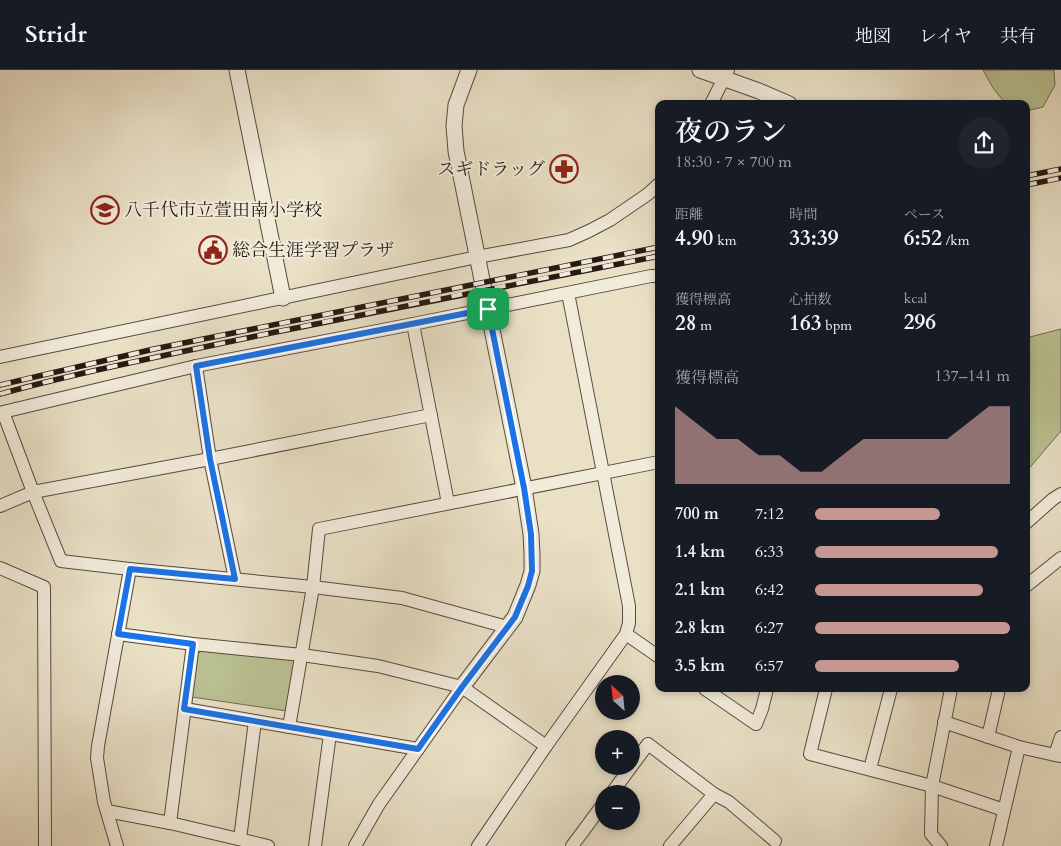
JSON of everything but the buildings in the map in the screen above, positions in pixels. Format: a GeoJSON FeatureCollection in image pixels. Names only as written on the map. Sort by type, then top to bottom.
{"type":"FeatureCollection","features":[{"type":"Feature","properties":{"kind":"street"},"geometry":{"type":"LineString","coordinates":[[237,70],[283,298]]}},
{"type":"Feature","properties":{"kind":"street"},"geometry":{"type":"LineString","coordinates":[[357,845],[380,804],[418,749],[515,617],[532,571],[531,534],[524,488],[456,151],[454,126],[456,106],[469,70]]}},
{"type":"Feature","properties":{"kind":"street"},"geometry":{"type":"LineString","coordinates":[[700,70],[725,74],[780,100]]}},
{"type":"Feature","properties":{"kind":"street"},"geometry":{"type":"LineString","coordinates":[[713,100],[725,74]]}},
{"type":"Feature","properties":{"kind":"street"},"geometry":{"type":"LineString","coordinates":[[0,357],[477,257],[569,240],[610,220],[655,188]]}},
{"type":"Feature","properties":{"kind":"street"},"geometry":{"type":"LineString","coordinates":[[507,627],[402,598],[313,586],[61,561],[3,412],[196,366],[655,276]]}},
{"type":"Feature","properties":{"kind":"street"},"geometry":{"type":"LineString","coordinates":[[478,846],[626,634],[629,623],[629,606],[568,293]]}},
{"type":"Feature","properties":{"kind":"street"},"geometry":{"type":"LineString","coordinates":[[413,324],[448,503]]}},
{"type":"Feature","properties":{"kind":"street"},"geometry":{"type":"LineString","coordinates":[[196,366],[210,459],[235,579]]}},
{"type":"Feature","properties":{"kind":"street"},"geometry":{"type":"LineString","coordinates":[[0,506],[33,492],[431,415]]}},
{"type":"Feature","properties":{"kind":"street"},"geometry":{"type":"LineString","coordinates":[[290,727],[313,586],[319,529],[655,463]]}},
{"type":"Feature","properties":{"kind":"street"},"geometry":{"type":"LineString","coordinates":[[1030,519],[1061,494]]}},
{"type":"Feature","properties":{"kind":"street"},"geometry":{"type":"LineString","coordinates":[[1030,583],[1061,558]]}},
{"type":"Feature","properties":{"kind":"street"},"geometry":{"type":"LineString","coordinates":[[0,568],[44,587],[45,846]]}},
{"type":"Feature","properties":{"kind":"street"},"geometry":{"type":"LineString","coordinates":[[117,846],[104,802],[97,758],[130,569]]}},
{"type":"Feature","properties":{"kind":"street"},"geometry":{"type":"LineString","coordinates":[[118,634],[302,655],[378,666],[462,687],[546,746]]}},
{"type":"Feature","properties":{"kind":"street"},"geometry":{"type":"LineString","coordinates":[[626,634],[655,654]]}},
{"type":"Feature","properties":{"kind":"street"},"geometry":{"type":"LineString","coordinates":[[170,823],[193,644]]}},
{"type":"Feature","properties":{"kind":"street"},"geometry":{"type":"LineString","coordinates":[[709,692],[756,724],[766,692]]}},
{"type":"Feature","properties":{"kind":"street"},"geometry":{"type":"LineString","coordinates":[[825,692],[810,754],[932,786],[1004,810]]}},
{"type":"Feature","properties":{"kind":"street"},"geometry":{"type":"LineString","coordinates":[[870,770],[891,692]]}},
{"type":"Feature","properties":{"kind":"street"},"geometry":{"type":"LineString","coordinates":[[941,846],[931,834],[932,786],[949,692]]}},
{"type":"Feature","properties":{"kind":"street"},"geometry":{"type":"LineString","coordinates":[[988,737],[998,692]]}},
{"type":"Feature","properties":{"kind":"street"},"geometry":{"type":"LineString","coordinates":[[184,709],[418,749]]}},
{"type":"Feature","properties":{"kind":"street"},"geometry":{"type":"LineString","coordinates":[[240,839],[255,721]]}},
{"type":"Feature","properties":{"kind":"street"},"geometry":{"type":"LineString","coordinates":[[944,722],[1019,747],[1058,756],[1061,737]]}},
{"type":"Feature","properties":{"kind":"street"},"geometry":{"type":"LineString","coordinates":[[315,846],[330,734]]}},
{"type":"Feature","properties":{"kind":"street"},"geometry":{"type":"LineString","coordinates":[[618,785],[648,744],[714,794],[729,802],[776,841]]}},
{"type":"Feature","properties":{"kind":"street"},"geometry":{"type":"LineString","coordinates":[[996,846],[1019,747]]}},
{"type":"Feature","properties":{"kind":"street"},"geometry":{"type":"LineString","coordinates":[[670,846],[714,794]]}},
{"type":"Feature","properties":{"kind":"street"},"geometry":{"type":"LineString","coordinates":[[107,811],[170,823],[268,846]]}},
{"type":"Feature","properties":{"kind":"street"},"geometry":{"type":"LineString","coordinates":[[572,846],[595,815]]}},
{"type":"Feature","properties":{"kind":"green space"},"geometry":{"type":"Polygon","coordinates":[[[983,70],[1054,70],[1055,85],[1043,107],[1030,110],[1030,100],[1003,100],[993,88],[983,70]]]}},
{"type":"Feature","properties":{"kind":"green space"},"geometry":{"type":"Polygon","coordinates":[[[1061,329],[1061,431],[1030,467],[1030,337],[1061,329]]]}},
{"type":"Feature","properties":{"kind":"green space"},"geometry":{"type":"Polygon","coordinates":[[[201,651],[292,657],[297,663],[287,711],[192,697],[196,655],[201,651]]]}},
{"type":"Feature","properties":{"kind":"railway"},"geometry":{"type":"LineString","coordinates":[[1030,175],[1061,169]]}},
{"type":"Feature","properties":{"kind":"railway"},"geometry":{"type":"LineString","coordinates":[[1030,184],[1061,178]]}},
{"type":"Feature","properties":{"kind":"railway"},"geometry":{"type":"LineString","coordinates":[[0,385],[154,349],[655,248]]}},
{"type":"Feature","properties":{"kind":"railway"},"geometry":{"type":"LineString","coordinates":[[0,394],[99,369],[266,334],[655,257]]}},
{"type":"Feature","properties":{"kind":"place","name":"スギドラッグ"},"geometry":{"type":"Point","coordinates":[564,169]}},
{"type":"Feature","properties":{"kind":"place","name":"八千代市立萱田南小学校"},"geometry":{"type":"Point","coordinates":[105,210]}},
{"type":"Feature","properties":{"kind":"place","name":"総合生涯学習プラザ"},"geometry":{"type":"Point","coordinates":[213,250]}},
{"type":"Feature","properties":{"kind":"route"},"geometry":{"type":"LineString","coordinates":[[488,309],[524,488],[531,534],[532,571],[515,617],[418,749],[184,709],[193,644],[118,634],[130,569],[235,579],[210,459],[196,366],[488,309]]}}]}
